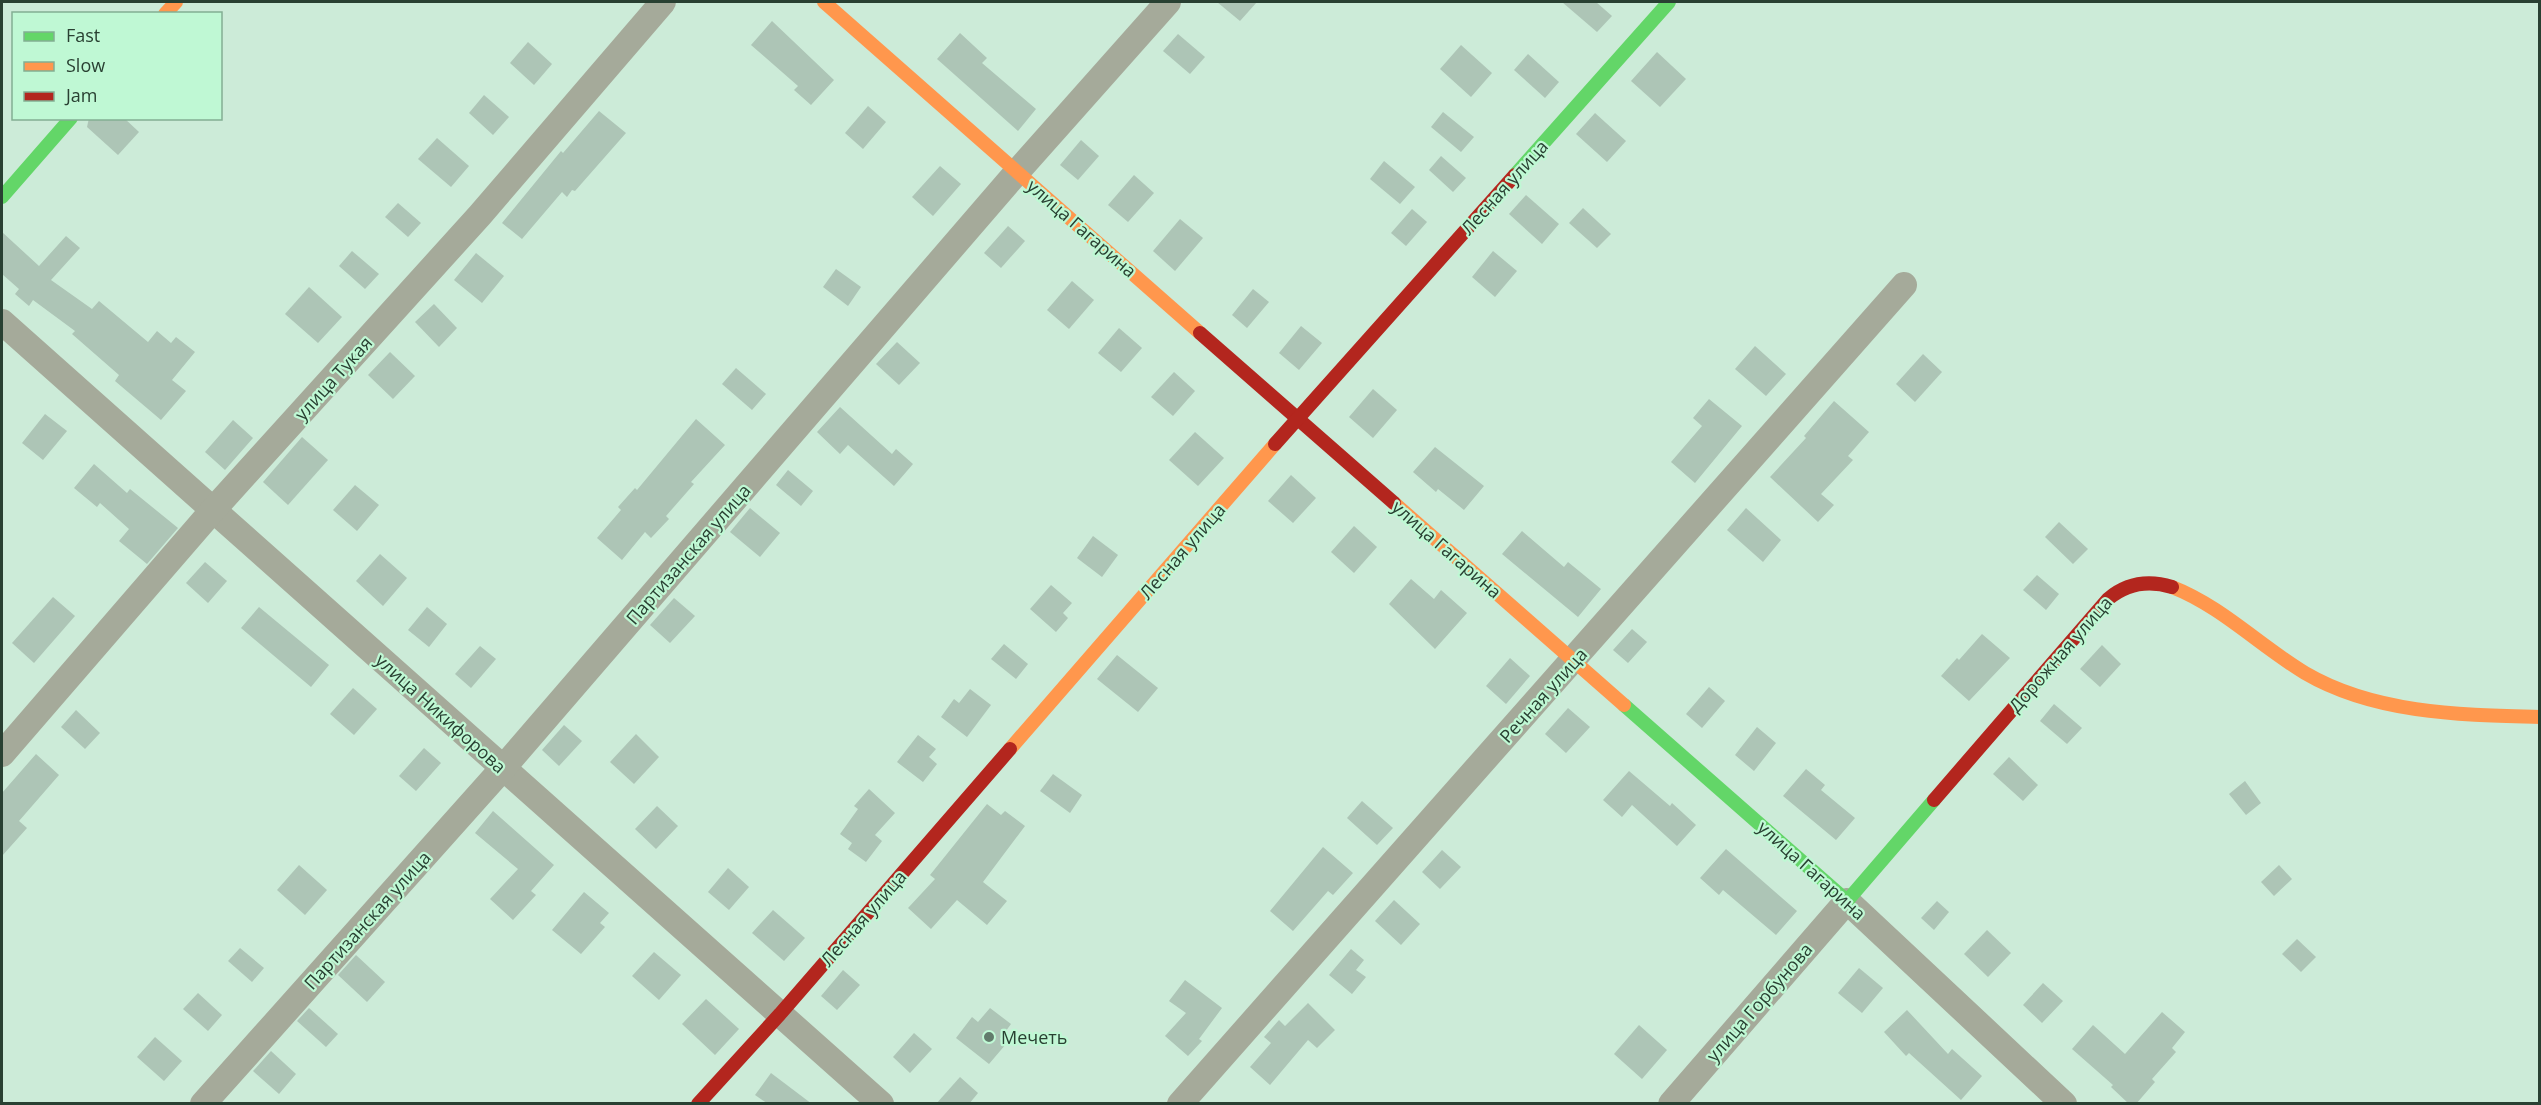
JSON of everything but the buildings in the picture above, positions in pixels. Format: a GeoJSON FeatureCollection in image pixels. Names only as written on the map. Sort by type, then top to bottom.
{"type":"FeatureCollection","features":[{"type":"Feature","properties":{"kind":"main road","name":"улица Гагарина"},"geometry":{"type":"LineString","coordinates":[[824,2],[1847,901]]}},
{"type":"Feature","properties":{"kind":"main road","name":"Лесная улица"},"geometry":{"type":"LineString","coordinates":[[698,1104],[780,1014],[1298,418],[1669,2]]}},
{"type":"Feature","properties":{"kind":"main road"},"geometry":{"type":"LineString","coordinates":[[2,196],[69,120]]}},
{"type":"Feature","properties":{"kind":"main road","name":"Дорожная улица"},"geometry":{"type":"LineString","coordinates":[[1847,901],[2096,611],[2116,591],[2134,584],[2169,585],[2199,598],[2271,651],[2337,689],[2409,709],[2469,715],[2540,717]]}},
{"type":"Feature","properties":{"kind":"street","name":"улица Тукая"},"geometry":{"type":"LineString","coordinates":[[2,754],[213,510],[480,215],[663,2]]}},
{"type":"Feature","properties":{"kind":"street","name":"Партизанская улица"},"geometry":{"type":"LineString","coordinates":[[203,1104],[503,768],[1017,172],[1168,2]]}},
{"type":"Feature","properties":{"kind":"street","name":"Речная улица"},"geometry":{"type":"LineString","coordinates":[[1180,1104],[1904,285]]}},
{"type":"Feature","properties":{"kind":"street","name":"улица Никифорова"},"geometry":{"type":"LineString","coordinates":[[2,322],[881,1104]]}},
{"type":"Feature","properties":{"kind":"street","name":"улица Горбунова"},"geometry":{"type":"LineString","coordinates":[[1671,1104],[1847,901]]}},
{"type":"Feature","properties":{"kind":"street","name":"улица Гагарина"},"geometry":{"type":"LineString","coordinates":[[1847,901],[2064,1104]]}},
{"type":"Feature","properties":{"kind":"traffic: fast"},"geometry":{"type":"LineString","coordinates":[[1515,175],[1669,2]]}},
{"type":"Feature","properties":{"kind":"traffic: fast"},"geometry":{"type":"LineString","coordinates":[[2,197],[69,120]]}},
{"type":"Feature","properties":{"kind":"traffic: fast"},"geometry":{"type":"LineString","coordinates":[[1624,705],[1847,901],[1934,800]]}},
{"type":"Feature","properties":{"kind":"traffic: slow"},"geometry":{"type":"LineString","coordinates":[[167,12],[176,2]]}},
{"type":"Feature","properties":{"kind":"traffic: slow"},"geometry":{"type":"LineString","coordinates":[[824,2],[1200,333]]}},
{"type":"Feature","properties":{"kind":"traffic: slow"},"geometry":{"type":"LineString","coordinates":[[1010,749],[1275,444]]}},
{"type":"Feature","properties":{"kind":"traffic: slow"},"geometry":{"type":"LineString","coordinates":[[1394,503],[1624,705]]}},
{"type":"Feature","properties":{"kind":"traffic: slow"},"geometry":{"type":"LineString","coordinates":[[2172,587],[2224,615],[2305,673],[2332,687],[2360,697],[2420,710],[2540,717]]}},
{"type":"Feature","properties":{"kind":"traffic: jam"},"geometry":{"type":"LineString","coordinates":[[1275,444],[1515,175]]}},
{"type":"Feature","properties":{"kind":"traffic: jam"},"geometry":{"type":"LineString","coordinates":[[1200,333],[1394,503]]}},
{"type":"Feature","properties":{"kind":"traffic: jam"},"geometry":{"type":"LineString","coordinates":[[1934,800],[2108,599],[2123,589],[2138,584],[2172,587]]}},
{"type":"Feature","properties":{"kind":"traffic: jam"},"geometry":{"type":"LineString","coordinates":[[698,1104],[780,1014],[1010,749]]}},
{"type":"Feature","properties":{"kind":"place","name":"Мечеть"},"geometry":{"type":"Point","coordinates":[989,1037]}}]}
